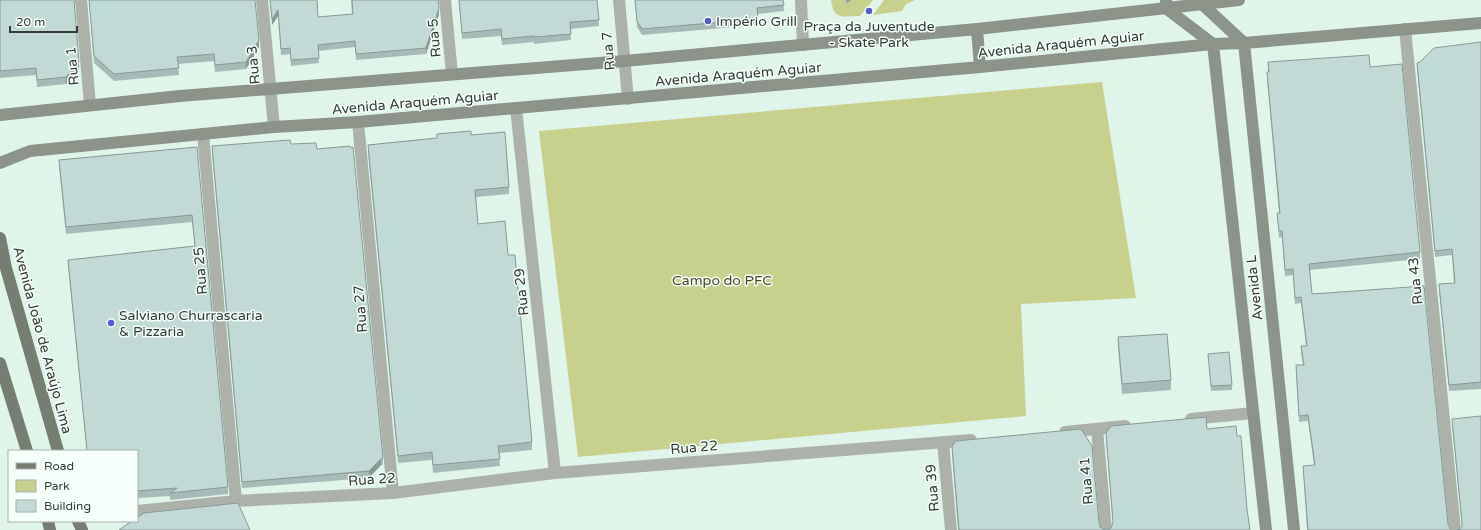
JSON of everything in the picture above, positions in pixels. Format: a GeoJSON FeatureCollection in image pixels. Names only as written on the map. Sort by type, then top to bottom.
{"type":"FeatureCollection","features":[{"type":"Feature","properties":{"kind":"main road","name":"Avenida João de Araújo Lima"},"geometry":{"type":"LineString","coordinates":[[0,238],[6,268],[58,450]]}},
{"type":"Feature","properties":{"kind":"main road"},"geometry":{"type":"LineString","coordinates":[[0,363],[26,450]]}},
{"type":"Feature","properties":{"kind":"street","name":"Rua 1"},"geometry":{"type":"LineString","coordinates":[[81,0],[90,105]]}},
{"type":"Feature","properties":{"kind":"street","name":"Rua 3"},"geometry":{"type":"LineString","coordinates":[[262,0],[274,128]]}},
{"type":"Feature","properties":{"kind":"street","name":"Rua 5"},"geometry":{"type":"LineString","coordinates":[[446,0],[452,74]]}},
{"type":"Feature","properties":{"kind":"street","name":"Rua 7"},"geometry":{"type":"LineString","coordinates":[[619,0],[628,99]]}},
{"type":"Feature","properties":{"kind":"street"},"geometry":{"type":"LineString","coordinates":[[801,0],[803,45]]}},
{"type":"Feature","properties":{"kind":"street","name":"Avenida Araquém Aguiar"},"geometry":{"type":"LineString","coordinates":[[0,115],[180,96],[624,61],[977,29],[1167,4],[1239,0]]}},
{"type":"Feature","properties":{"kind":"street"},"geometry":{"type":"LineString","coordinates":[[1200,2],[1244,43]]}},
{"type":"Feature","properties":{"kind":"street"},"geometry":{"type":"LineString","coordinates":[[1167,4],[1213,44]]}},
{"type":"Feature","properties":{"kind":"street","name":"Avenida Araquém Aguiar"},"geometry":{"type":"LineString","coordinates":[[0,163],[30,151],[203,134],[628,99],[1213,44],[1244,43],[1481,23]]}},
{"type":"Feature","properties":{"kind":"street"},"geometry":{"type":"LineString","coordinates":[[977,29],[980,67]]}},
{"type":"Feature","properties":{"kind":"street","name":"Rua 43"},"geometry":{"type":"LineString","coordinates":[[1406,30],[1455,530]]}},
{"type":"Feature","properties":{"kind":"street","name":"Avenida L"},"geometry":{"type":"LineString","coordinates":[[1244,43],[1294,530]]}},
{"type":"Feature","properties":{"kind":"street","name":"Avenida L"},"geometry":{"type":"LineString","coordinates":[[1213,44],[1266,530]]}},
{"type":"Feature","properties":{"kind":"street","name":"Rua 29"},"geometry":{"type":"LineString","coordinates":[[516,108],[555,473]]}},
{"type":"Feature","properties":{"kind":"street","name":"Rua 27"},"geometry":{"type":"LineString","coordinates":[[358,122],[393,493]]}},
{"type":"Feature","properties":{"kind":"street","name":"Rua 25"},"geometry":{"type":"LineString","coordinates":[[203,134],[236,501]]}},
{"type":"Feature","properties":{"kind":"street"},"geometry":{"type":"LineString","coordinates":[[1183,420],[1253,413]]}},
{"type":"Feature","properties":{"kind":"street"},"geometry":{"type":"LineString","coordinates":[[1051,433],[1136,425]]}},
{"type":"Feature","properties":{"kind":"street","name":"Rua 41"},"geometry":{"type":"LineString","coordinates":[[1097,429],[1106,530]]}},
{"type":"Feature","properties":{"kind":"street","name":"Rua 22"},"geometry":{"type":"LineString","coordinates":[[138,511],[236,501],[393,493],[555,473],[981,439]]}},
{"type":"Feature","properties":{"kind":"street","name":"Rua 39"},"geometry":{"type":"LineString","coordinates":[[943,442],[951,530]]}},
{"type":"Feature","properties":{"kind":"green space"},"geometry":{"type":"Polygon","coordinates":[[[831,0],[873,0],[860,16],[840,16],[834,11],[831,0]]]}},
{"type":"Feature","properties":{"kind":"green space"},"geometry":{"type":"Polygon","coordinates":[[[884,0],[915,0],[906,4],[902,11],[873,15],[884,0]]]}},
{"type":"Feature","properties":{"kind":"green space","name":"Campo do PFC"},"geometry":{"type":"Polygon","coordinates":[[[1102,82],[1136,298],[1021,304],[1026,416],[578,457],[539,131],[1102,82]]]}},
{"type":"Feature","properties":{"kind":"building"},"geometry":{"type":"Polygon","coordinates":[[[0,0],[74,0],[79,62],[66,77],[37,80],[36,68],[0,71],[0,0]]]}},
{"type":"Feature","properties":{"kind":"building"},"geometry":{"type":"Polygon","coordinates":[[[89,0],[255,0],[259,40],[246,62],[215,65],[214,54],[177,57],[179,68],[114,74],[94,56],[89,0]]]}},
{"type":"Feature","properties":{"kind":"building"},"geometry":{"type":"Polygon","coordinates":[[[270,0],[317,0],[318,17],[353,14],[352,0],[438,0],[439,8],[426,48],[356,54],[355,41],[318,45],[319,58],[291,60],[290,48],[281,49],[278,10],[272,19],[270,0]]]}},
{"type":"Feature","properties":{"kind":"building"},"geometry":{"type":"Polygon","coordinates":[[[459,0],[597,0],[599,20],[570,22],[571,34],[502,39],[501,29],[462,33],[459,0]]]}},
{"type":"Feature","properties":{"kind":"building"},"geometry":{"type":"Polygon","coordinates":[[[635,0],[783,0],[784,5],[757,8],[758,19],[642,29],[637,21],[635,0]]]}},
{"type":"Feature","properties":{"kind":"building"},"geometry":{"type":"Polygon","coordinates":[[[1481,42],[1481,382],[1449,385],[1439,284],[1455,283],[1452,249],[1435,251],[1417,63],[1420,62],[1434,48],[1481,42]]]}},
{"type":"Feature","properties":{"kind":"building"},"geometry":{"type":"Polygon","coordinates":[[[1369,55],[1370,67],[1402,64],[1420,252],[1309,264],[1312,294],[1424,286],[1448,524],[1451,530],[1308,530],[1303,466],[1315,465],[1308,415],[1299,416],[1296,365],[1304,365],[1301,346],[1307,346],[1301,297],[1295,298],[1293,269],[1285,270],[1282,231],[1279,231],[1277,213],[1280,213],[1267,72],[1269,72],[1268,62],[1369,55]]]}},
{"type":"Feature","properties":{"kind":"building"},"geometry":{"type":"Polygon","coordinates":[[[471,131],[471,135],[505,132],[509,187],[475,190],[478,224],[505,221],[508,255],[515,255],[532,442],[498,446],[500,459],[433,465],[432,452],[398,456],[368,145],[437,138],[437,134],[471,131]]]}},
{"type":"Feature","properties":{"kind":"building"},"geometry":{"type":"Polygon","coordinates":[[[290,140],[291,144],[316,143],[317,149],[353,147],[383,458],[369,471],[242,482],[212,146],[290,140]]]}},
{"type":"Feature","properties":{"kind":"building"},"geometry":{"type":"Polygon","coordinates":[[[197,147],[228,487],[170,493],[177,488],[138,491],[138,450],[87,450],[68,260],[195,246],[192,215],[66,227],[59,160],[197,147]]]}},
{"type":"Feature","properties":{"kind":"building"},"geometry":{"type":"Polygon","coordinates":[[[1167,334],[1171,380],[1122,384],[1118,337],[1167,334]]]}},
{"type":"Feature","properties":{"kind":"building"},"geometry":{"type":"Polygon","coordinates":[[[1229,352],[1232,385],[1211,386],[1208,354],[1229,352]]]}},
{"type":"Feature","properties":{"kind":"building"},"geometry":{"type":"Polygon","coordinates":[[[1481,416],[1481,530],[1459,530],[1462,527],[1462,523],[1452,419],[1481,416]]]}},
{"type":"Feature","properties":{"kind":"building"},"geometry":{"type":"Polygon","coordinates":[[[1206,417],[1207,429],[1236,426],[1237,436],[1241,436],[1250,530],[1106,530],[1111,528],[1113,522],[1106,433],[1111,426],[1206,417]]]}},
{"type":"Feature","properties":{"kind":"building"},"geometry":{"type":"Polygon","coordinates":[[[1081,429],[1092,446],[1099,523],[1100,527],[1106,530],[959,530],[952,446],[956,441],[1081,429]]]}},
{"type":"Feature","properties":{"kind":"building"},"geometry":{"type":"Polygon","coordinates":[[[238,503],[250,530],[119,530],[131,522],[138,522],[138,517],[144,513],[238,503]]]}},
{"type":"Feature","properties":{"kind":"place","name":"Praça da Juventude - Skate Park"},"geometry":{"type":"Point","coordinates":[869,11]}},
{"type":"Feature","properties":{"kind":"place","name":"Império Grill"},"geometry":{"type":"Point","coordinates":[708,21]}},
{"type":"Feature","properties":{"kind":"place","name":"Salviano Churrascaria & Pizzaria"},"geometry":{"type":"Point","coordinates":[111,323]}}]}
